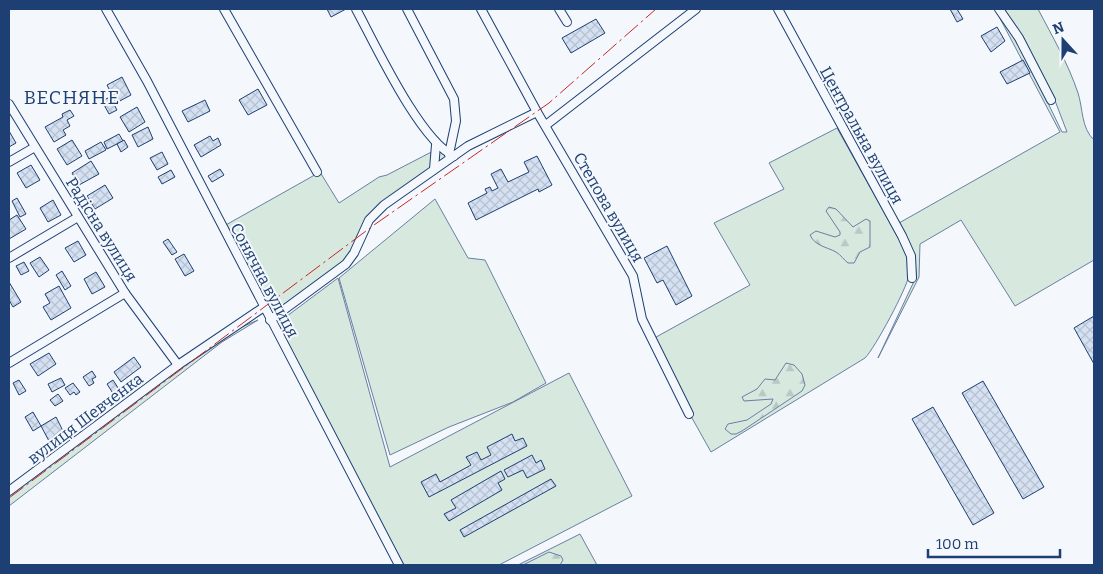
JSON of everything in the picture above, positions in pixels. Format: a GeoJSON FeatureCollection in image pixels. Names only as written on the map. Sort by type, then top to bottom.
{"type":"FeatureCollection","features":[{"type":"Feature","properties":{"kind":"street","name":"Сонячна вулиця"},"geometry":{"type":"LineString","coordinates":[[106,9],[147,81],[399,565]]}},
{"type":"Feature","properties":{"kind":"street"},"geometry":{"type":"LineString","coordinates":[[224,9],[317,172]]}},
{"type":"Feature","properties":{"kind":"street"},"geometry":{"type":"LineString","coordinates":[[356,9],[395,82],[436,145],[451,155]]}},
{"type":"Feature","properties":{"kind":"street"},"geometry":{"type":"LineString","coordinates":[[408,9],[454,99],[456,121],[451,155]]}},
{"type":"Feature","properties":{"kind":"street","name":"Степова вулиця"},"geometry":{"type":"LineString","coordinates":[[481,9],[537,112],[634,276],[642,320],[688,414]]}},
{"type":"Feature","properties":{"kind":"street"},"geometry":{"type":"LineString","coordinates":[[559,9],[567,22]]}},
{"type":"Feature","properties":{"kind":"street"},"geometry":{"type":"LineString","coordinates":[[546,125],[696,9]]}},
{"type":"Feature","properties":{"kind":"street","name":"Центральна вулиця"},"geometry":{"type":"LineString","coordinates":[[778,9],[902,236],[911,256],[912,278]]}},
{"type":"Feature","properties":{"kind":"street"},"geometry":{"type":"LineString","coordinates":[[999,9],[1019,38],[1051,100]]}},
{"type":"Feature","properties":{"kind":"street","name":"Радісна вулиця"},"geometry":{"type":"LineString","coordinates":[[9,104],[125,293],[178,365]]}},
{"type":"Feature","properties":{"kind":"street"},"geometry":{"type":"LineString","coordinates":[[270,320],[346,264],[354,253],[369,220],[375,212],[451,155],[537,112]]}},
{"type":"Feature","properties":{"kind":"street"},"geometry":{"type":"LineString","coordinates":[[434,169],[436,145]]}},
{"type":"Feature","properties":{"kind":"street"},"geometry":{"type":"LineString","coordinates":[[9,162],[35,147]]}},
{"type":"Feature","properties":{"kind":"street"},"geometry":{"type":"LineString","coordinates":[[9,258],[78,217]]}},
{"type":"Feature","properties":{"kind":"street"},"geometry":{"type":"LineString","coordinates":[[9,363],[125,293]]}},
{"type":"Feature","properties":{"kind":"street","name":"вулиця Шевченка"},"geometry":{"type":"LineString","coordinates":[[9,492],[178,365],[264,308]]}},
{"type":"Feature","properties":{"kind":"green space"},"geometry":{"type":"Polygon","coordinates":[[[995,9],[1017,39],[1062,132],[1067,132],[1054,98],[1002,9],[1038,9],[1070,71],[1080,99],[1087,130],[1094,140],[1094,260],[1015,306],[961,220],[920,244],[919,277],[878,358],[916,277],[915,255],[899,223],[1060,132],[995,9]]]}},
{"type":"Feature","properties":{"kind":"green space"},"geometry":{"type":"Polygon","coordinates":[[[837,128],[904,248],[909,268],[907,282],[883,331],[865,358],[711,452],[649,341],[750,285],[714,223],[784,189],[769,163],[837,128]]]}},
{"type":"Feature","properties":{"kind":"green space"},"geometry":{"type":"Polygon","coordinates":[[[441,147],[449,156],[373,212],[350,258],[272,313],[224,226],[320,172],[339,203],[379,177],[387,175],[441,147]]]}},
{"type":"Feature","properties":{"kind":"green space"},"geometry":{"type":"Polygon","coordinates":[[[435,199],[468,258],[485,260],[546,383],[513,402],[449,427],[390,455],[339,278],[435,199]]]}},
{"type":"Feature","properties":{"kind":"green space"},"geometry":{"type":"Polygon","coordinates":[[[829,207],[836,209],[853,227],[866,219],[870,221],[870,247],[860,252],[854,263],[848,263],[836,252],[815,242],[810,235],[816,231],[835,237],[840,235],[840,232],[826,211],[829,207]]]}},
{"type":"Feature","properties":{"kind":"green space"},"geometry":{"type":"Polygon","coordinates":[[[338,278],[390,467],[569,373],[632,496],[499,565],[404,565],[319,412],[280,327],[283,319],[338,278]]]}},
{"type":"Feature","properties":{"kind":"green space"},"geometry":{"type":"Polygon","coordinates":[[[258,320],[222,342],[9,506],[9,494],[171,374],[237,329],[258,320]]]}},
{"type":"Feature","properties":{"kind":"green space"},"geometry":{"type":"Polygon","coordinates":[[[786,363],[794,365],[802,374],[805,385],[802,391],[736,434],[731,434],[725,429],[728,424],[747,420],[771,404],[773,399],[744,401],[742,397],[757,389],[765,379],[775,380],[786,363]]]}},
{"type":"Feature","properties":{"kind":"green space"},"geometry":{"type":"Polygon","coordinates":[[[580,534],[597,565],[518,565],[580,534]]]}},
{"type":"Feature","properties":{"kind":"green space"},"geometry":{"type":"Polygon","coordinates":[[[549,552],[561,556],[563,560],[560,565],[523,565],[549,552]]]}},
{"type":"Feature","properties":{"kind":"building"},"geometry":{"type":"Polygon","coordinates":[[[327,9],[346,9],[331,17],[327,9]]]}},
{"type":"Feature","properties":{"kind":"building"},"geometry":{"type":"Polygon","coordinates":[[[950,9],[957,9],[963,19],[957,22],[950,9]]]}},
{"type":"Feature","properties":{"kind":"building"},"geometry":{"type":"Polygon","coordinates":[[[596,19],[605,33],[571,53],[562,38],[596,19]]]}},
{"type":"Feature","properties":{"kind":"building"},"geometry":{"type":"Polygon","coordinates":[[[997,27],[1005,41],[991,52],[981,36],[997,27]]]}},
{"type":"Feature","properties":{"kind":"building"},"geometry":{"type":"Polygon","coordinates":[[[1023,60],[1030,73],[1007,84],[1000,72],[1023,60]]]}},
{"type":"Feature","properties":{"kind":"building"},"geometry":{"type":"Polygon","coordinates":[[[122,77],[131,95],[116,103],[107,85],[122,77]]]}},
{"type":"Feature","properties":{"kind":"building"},"geometry":{"type":"Polygon","coordinates":[[[258,89],[267,105],[248,115],[239,100],[258,89]]]}},
{"type":"Feature","properties":{"kind":"building"},"geometry":{"type":"Polygon","coordinates":[[[110,97],[117,110],[109,114],[102,101],[110,97]]]}},
{"type":"Feature","properties":{"kind":"building"},"geometry":{"type":"Polygon","coordinates":[[[205,100],[210,111],[188,122],[182,111],[205,100]]]}},
{"type":"Feature","properties":{"kind":"building"},"geometry":{"type":"Polygon","coordinates":[[[137,107],[145,122],[129,132],[120,117],[137,107]]]}},
{"type":"Feature","properties":{"kind":"building"},"geometry":{"type":"Polygon","coordinates":[[[70,110],[74,116],[67,120],[70,126],[63,130],[66,135],[54,142],[45,127],[63,117],[62,114],[70,110]]]}},
{"type":"Feature","properties":{"kind":"building"},"geometry":{"type":"Polygon","coordinates":[[[148,127],[153,139],[138,147],[132,135],[148,127]]]}},
{"type":"Feature","properties":{"kind":"building"},"geometry":{"type":"Polygon","coordinates":[[[9,131],[16,143],[9,147],[9,131]]]}},
{"type":"Feature","properties":{"kind":"building"},"geometry":{"type":"Polygon","coordinates":[[[119,134],[123,141],[107,149],[104,142],[119,134]]]}},
{"type":"Feature","properties":{"kind":"building"},"geometry":{"type":"Polygon","coordinates":[[[210,136],[213,141],[218,138],[221,145],[201,157],[194,145],[210,136]]]}},
{"type":"Feature","properties":{"kind":"building"},"geometry":{"type":"Polygon","coordinates":[[[72,140],[82,156],[67,165],[57,149],[72,140]]]}},
{"type":"Feature","properties":{"kind":"building"},"geometry":{"type":"Polygon","coordinates":[[[124,140],[128,147],[121,152],[117,144],[124,140]]]}},
{"type":"Feature","properties":{"kind":"building"},"geometry":{"type":"Polygon","coordinates":[[[101,142],[106,150],[89,159],[85,151],[101,142]]]}},
{"type":"Feature","properties":{"kind":"building"},"geometry":{"type":"Polygon","coordinates":[[[162,152],[168,164],[157,170],[150,158],[162,152]]]}},
{"type":"Feature","properties":{"kind":"building"},"geometry":{"type":"Polygon","coordinates":[[[537,156],[552,185],[539,192],[538,189],[476,220],[468,203],[487,193],[485,189],[490,187],[492,191],[498,188],[491,174],[501,169],[508,182],[529,172],[524,162],[537,156]]]}},
{"type":"Feature","properties":{"kind":"building"},"geometry":{"type":"Polygon","coordinates":[[[91,161],[99,174],[79,185],[72,173],[91,161]]]}},
{"type":"Feature","properties":{"kind":"building"},"geometry":{"type":"Polygon","coordinates":[[[31,165],[40,180],[26,188],[17,173],[31,165]]]}},
{"type":"Feature","properties":{"kind":"building"},"geometry":{"type":"Polygon","coordinates":[[[220,169],[224,175],[212,182],[208,176],[220,169]]]}},
{"type":"Feature","properties":{"kind":"building"},"geometry":{"type":"Polygon","coordinates":[[[171,170],[175,177],[162,184],[158,177],[171,170]]]}},
{"type":"Feature","properties":{"kind":"building"},"geometry":{"type":"Polygon","coordinates":[[[105,185],[113,198],[95,209],[87,196],[105,185]]]}},
{"type":"Feature","properties":{"kind":"building"},"geometry":{"type":"Polygon","coordinates":[[[17,198],[26,214],[20,217],[12,201],[17,198]]]}},
{"type":"Feature","properties":{"kind":"building"},"geometry":{"type":"Polygon","coordinates":[[[53,200],[61,215],[48,222],[40,208],[53,200]]]}},
{"type":"Feature","properties":{"kind":"building"},"geometry":{"type":"Polygon","coordinates":[[[17,215],[26,229],[9,239],[9,220],[17,215]]]}},
{"type":"Feature","properties":{"kind":"building"},"geometry":{"type":"Polygon","coordinates":[[[168,239],[177,252],[172,255],[163,242],[168,239]]]}},
{"type":"Feature","properties":{"kind":"building"},"geometry":{"type":"Polygon","coordinates":[[[78,241],[86,255],[74,262],[65,248],[78,241]]]}},
{"type":"Feature","properties":{"kind":"building"},"geometry":{"type":"Polygon","coordinates":[[[667,246],[692,296],[676,305],[663,280],[657,283],[644,258],[667,246]]]}},
{"type":"Feature","properties":{"kind":"building"},"geometry":{"type":"Polygon","coordinates":[[[184,254],[194,271],[185,276],[175,259],[184,254]]]}},
{"type":"Feature","properties":{"kind":"building"},"geometry":{"type":"Polygon","coordinates":[[[40,257],[49,270],[39,277],[30,263],[40,257]]]}},
{"type":"Feature","properties":{"kind":"building"},"geometry":{"type":"Polygon","coordinates":[[[24,262],[29,271],[21,275],[16,266],[24,262]]]}},
{"type":"Feature","properties":{"kind":"building"},"geometry":{"type":"Polygon","coordinates":[[[62,271],[71,286],[65,290],[56,275],[62,271]]]}},
{"type":"Feature","properties":{"kind":"building"},"geometry":{"type":"Polygon","coordinates":[[[96,272],[105,287],[92,294],[84,279],[96,272]]]}},
{"type":"Feature","properties":{"kind":"building"},"geometry":{"type":"Polygon","coordinates":[[[9,282],[21,302],[13,307],[9,300],[9,282]]]}},
{"type":"Feature","properties":{"kind":"building"},"geometry":{"type":"Polygon","coordinates":[[[59,286],[71,308],[51,320],[43,307],[50,303],[45,294],[59,286]]]}},
{"type":"Feature","properties":{"kind":"building"},"geometry":{"type":"Polygon","coordinates":[[[1094,316],[1094,364],[1074,328],[1094,316]]]}},
{"type":"Feature","properties":{"kind":"building"},"geometry":{"type":"Polygon","coordinates":[[[49,353],[56,364],[38,376],[30,364],[49,353]]]}},
{"type":"Feature","properties":{"kind":"building"},"geometry":{"type":"Polygon","coordinates":[[[134,357],[141,367],[121,382],[114,372],[134,357]]]}},
{"type":"Feature","properties":{"kind":"building"},"geometry":{"type":"Polygon","coordinates":[[[92,371],[96,377],[92,379],[94,383],[89,386],[83,377],[92,371]]]}},
{"type":"Feature","properties":{"kind":"building"},"geometry":{"type":"Polygon","coordinates":[[[61,378],[65,385],[52,392],[48,384],[61,378]]]}},
{"type":"Feature","properties":{"kind":"building"},"geometry":{"type":"Polygon","coordinates":[[[19,380],[26,391],[19,395],[13,383],[19,380]]]}},
{"type":"Feature","properties":{"kind":"building"},"geometry":{"type":"Polygon","coordinates":[[[113,380],[122,394],[116,398],[107,384],[113,380]]]}},
{"type":"Feature","properties":{"kind":"building"},"geometry":{"type":"Polygon","coordinates":[[[983,381],[1044,487],[1023,499],[962,393],[983,381]]]}},
{"type":"Feature","properties":{"kind":"building"},"geometry":{"type":"Polygon","coordinates":[[[73,383],[80,392],[76,395],[74,392],[70,395],[65,388],[73,383]]]}},
{"type":"Feature","properties":{"kind":"building"},"geometry":{"type":"Polygon","coordinates":[[[58,394],[63,401],[55,406],[50,400],[58,394]]]}},
{"type":"Feature","properties":{"kind":"building"},"geometry":{"type":"Polygon","coordinates":[[[933,407],[994,513],[973,525],[912,419],[933,407]]]}},
{"type":"Feature","properties":{"kind":"building"},"geometry":{"type":"Polygon","coordinates":[[[33,412],[41,426],[33,431],[25,417],[33,412]]]}},
{"type":"Feature","properties":{"kind":"building"},"geometry":{"type":"Polygon","coordinates":[[[56,417],[64,433],[49,441],[41,426],[56,417]]]}},
{"type":"Feature","properties":{"kind":"building"},"geometry":{"type":"Polygon","coordinates":[[[512,434],[515,441],[523,438],[527,446],[429,497],[421,482],[436,474],[440,482],[471,465],[466,457],[477,452],[481,460],[491,455],[487,447],[512,434]]]}},
{"type":"Feature","properties":{"kind":"building"},"geometry":{"type":"Polygon","coordinates":[[[532,455],[536,463],[541,460],[545,469],[527,478],[523,470],[508,477],[504,470],[532,455]]]}},
{"type":"Feature","properties":{"kind":"building"},"geometry":{"type":"Polygon","coordinates":[[[501,471],[505,479],[498,483],[502,490],[449,521],[444,514],[456,508],[451,500],[501,471]]]}},
{"type":"Feature","properties":{"kind":"building"},"geometry":{"type":"Polygon","coordinates":[[[551,479],[556,486],[464,537],[460,530],[551,479]]]}},
{"type":"Feature","properties":{"kind":"power"},"geometry":{"type":"LineString","coordinates":[[9,498],[374,225],[549,103],[656,9]]}},
{"type":"Feature","properties":{"kind":"district","name":"ВЕСНЯНЕ"},"geometry":{"type":"Point","coordinates":[72,97]}}]}
